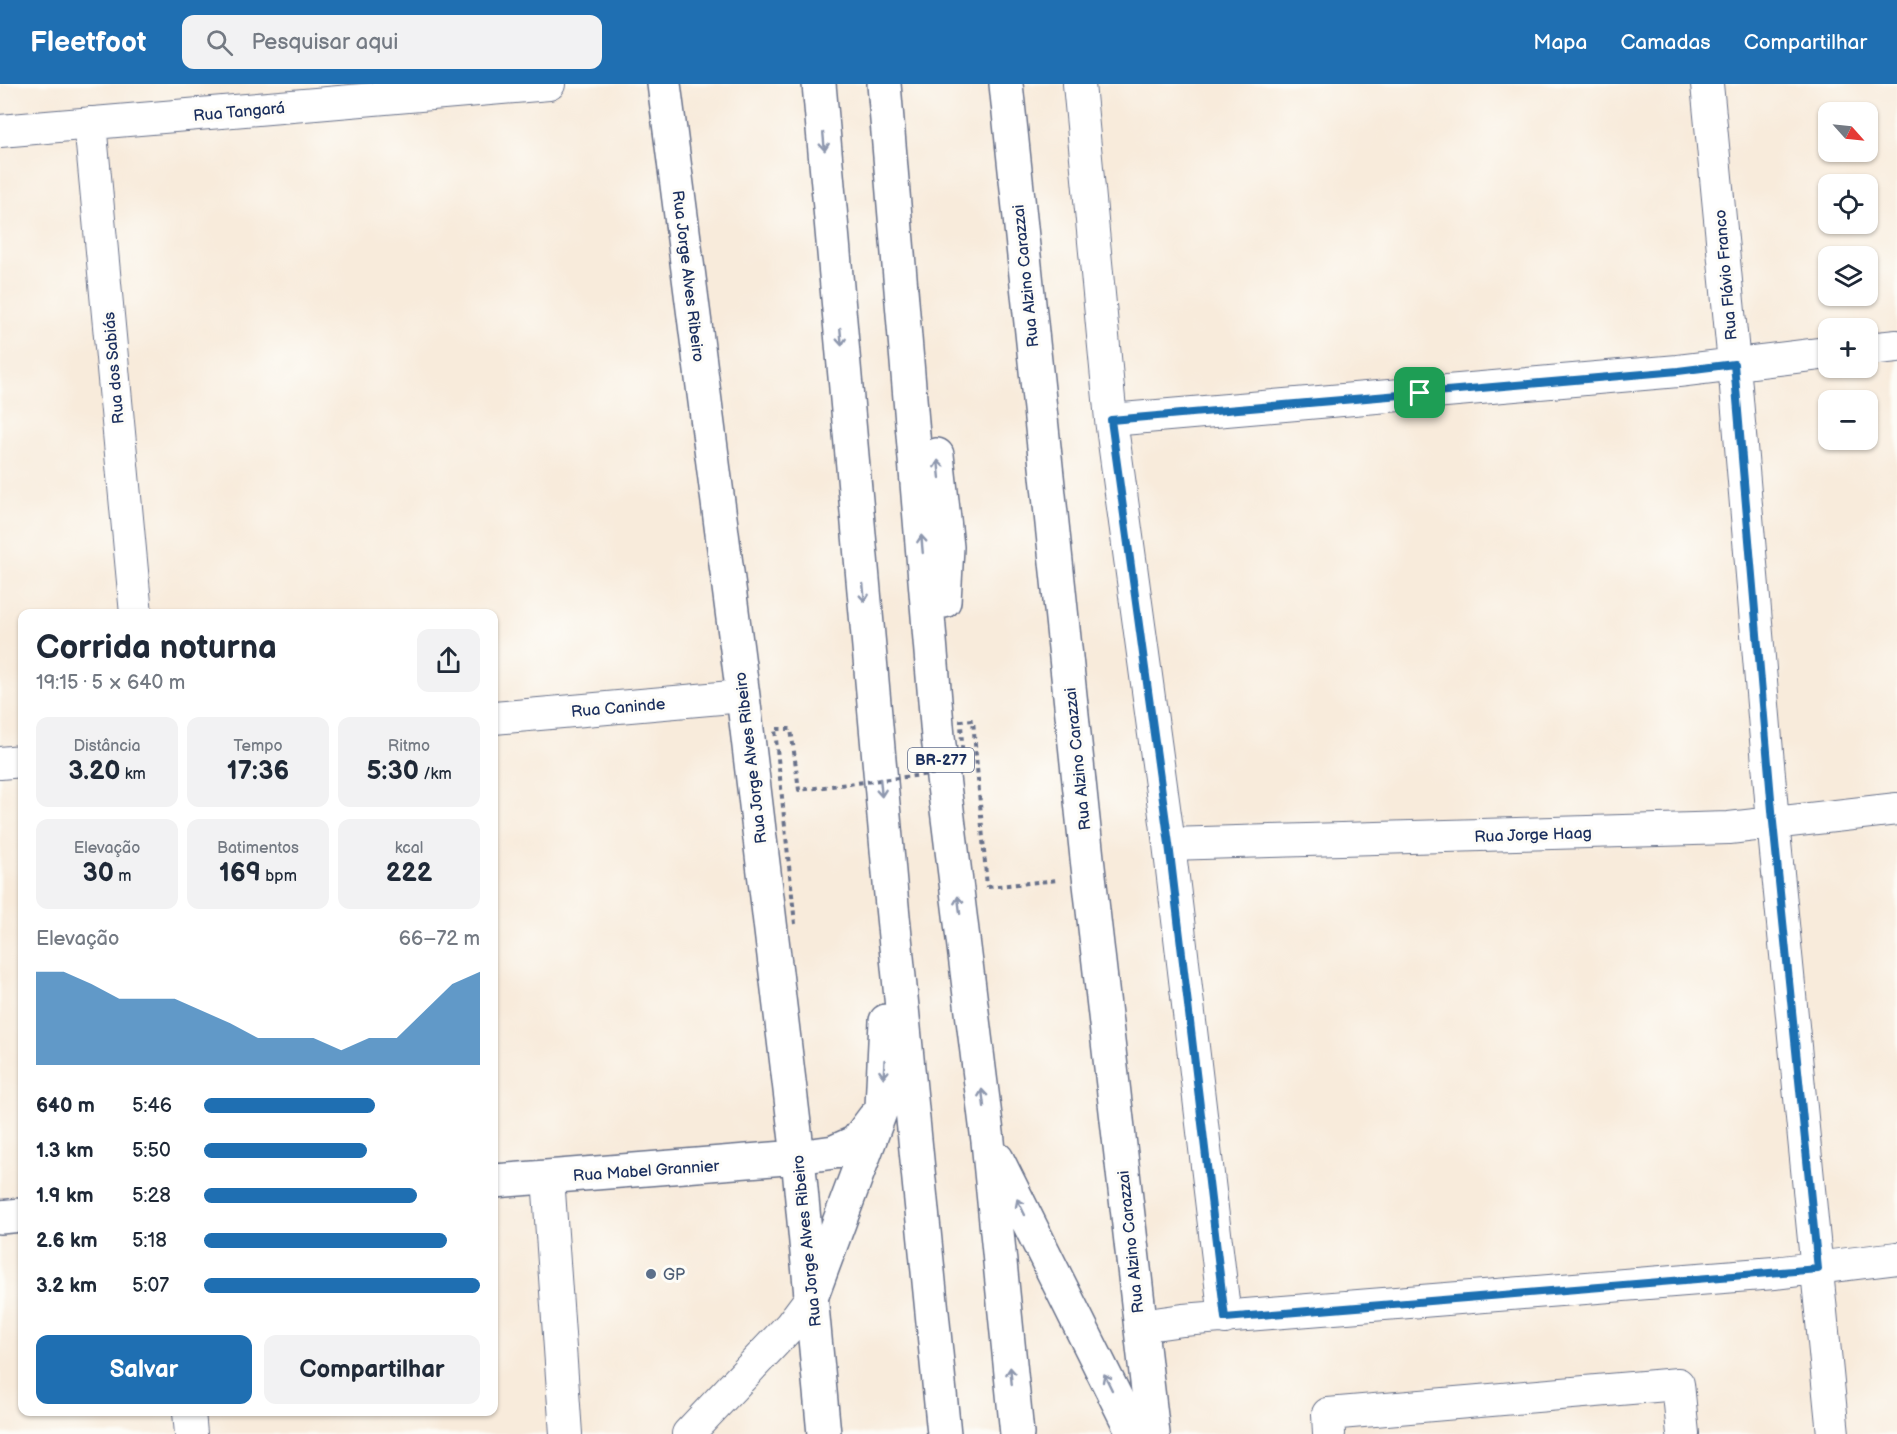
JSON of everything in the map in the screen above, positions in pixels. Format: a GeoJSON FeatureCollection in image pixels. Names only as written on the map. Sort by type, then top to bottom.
{"type":"FeatureCollection","features":[{"type":"Feature","properties":{"kind":"main road","name":"Rua Jorge Alves Ribeiro"},"geometry":{"type":"LineString","coordinates":[[664,84],[743,696],[798,1157],[824,1434]]}},
{"type":"Feature","properties":{"kind":"main road"},"geometry":{"type":"LineString","coordinates":[[819,84],[892,906],[944,1434]]}},
{"type":"Feature","properties":{"kind":"main road","name":"BR-277"},"geometry":{"type":"LineString","coordinates":[[884,84],[938,737],[988,1141],[1017,1434]]}},
{"type":"Feature","properties":{"kind":"main road"},"geometry":{"type":"LineString","coordinates":[[899,84],[947,547],[938,737]]}},
{"type":"Feature","properties":{"kind":"main road","name":"Rua Alzino Carazzai"},"geometry":{"type":"LineString","coordinates":[[1006,84],[1090,876],[1153,1434]]}},
{"type":"Feature","properties":{"kind":"main road"},"geometry":{"type":"LineString","coordinates":[[811,1298],[882,1107],[892,906]]}},
{"type":"Feature","properties":{"kind":"main road","name":"Rua Mabel Grannier"},"geometry":{"type":"LineString","coordinates":[[498,1181],[798,1157],[834,1152],[856,1142],[882,1107]]}},
{"type":"Feature","properties":{"kind":"main road"},"geometry":{"type":"LineString","coordinates":[[988,1141],[1134,1434]]}},
{"type":"Feature","properties":{"kind":"main road"},"geometry":{"type":"LineString","coordinates":[[0,1217],[18,1215]]}},
{"type":"Feature","properties":{"kind":"street","name":"Rua Tangará"},"geometry":{"type":"LineString","coordinates":[[0,131],[549,84]]}},
{"type":"Feature","properties":{"kind":"street"},"geometry":{"type":"LineString","coordinates":[[1079,84],[1111,420],[1169,844],[1225,1318]]}},
{"type":"Feature","properties":{"kind":"street","name":"Rua Flávio Franco"},"geometry":{"type":"LineString","coordinates":[[1707,84],[1734,364],[1773,822],[1833,1434]]}},
{"type":"Feature","properties":{"kind":"street","name":"Rua dos Sabiás"},"geometry":{"type":"LineString","coordinates":[[90,123],[136,609]]}},
{"type":"Feature","properties":{"kind":"street"},"geometry":{"type":"LineString","coordinates":[[1878,348],[1897,346]]}},
{"type":"Feature","properties":{"kind":"street"},"geometry":{"type":"LineString","coordinates":[[1111,420],[1678,371],[1818,354]]}},
{"type":"Feature","properties":{"kind":"street","name":"Rua Caninde"},"geometry":{"type":"LineString","coordinates":[[498,718],[743,696]]}},
{"type":"Feature","properties":{"kind":"street"},"geometry":{"type":"LineString","coordinates":[[0,763],[18,761]]}},
{"type":"Feature","properties":{"kind":"street","name":"Rua Jorge Haag"},"geometry":{"type":"LineString","coordinates":[[1169,844],[1718,828],[1897,809]]}},
{"type":"Feature","properties":{"kind":"street"},"geometry":{"type":"LineString","coordinates":[[548,1178],[566,1434]]}},
{"type":"Feature","properties":{"kind":"street"},"geometry":{"type":"LineString","coordinates":[[1140,1326],[1818,1269],[1897,1258]]}},
{"type":"Feature","properties":{"kind":"street"},"geometry":{"type":"LineString","coordinates":[[688,1434],[790,1326],[811,1298]]}},
{"type":"Feature","properties":{"kind":"street"},"geometry":{"type":"LineString","coordinates":[[1329,1434],[1328,1414],[1678,1384],[1683,1434]]}},
{"type":"Feature","properties":{"kind":"street"},"geometry":{"type":"LineString","coordinates":[[190,1416],[192,1434]]}},
{"type":"Feature","properties":{"kind":"path"},"geometry":{"type":"LineString","coordinates":[[795,924],[775,729],[791,729],[799,790],[963,770],[960,721],[972,720],[987,887],[1090,876]]}},
{"type":"Feature","properties":{"kind":"place","name":"GP"},"geometry":{"type":"Point","coordinates":[651,1274]}},
{"type":"Feature","properties":{"kind":"route"},"geometry":{"type":"LineString","coordinates":[[1734,364],[1773,822],[1818,1269],[1225,1318],[1169,844],[1111,420],[1420,393],[1678,371],[1734,364]]}}]}
